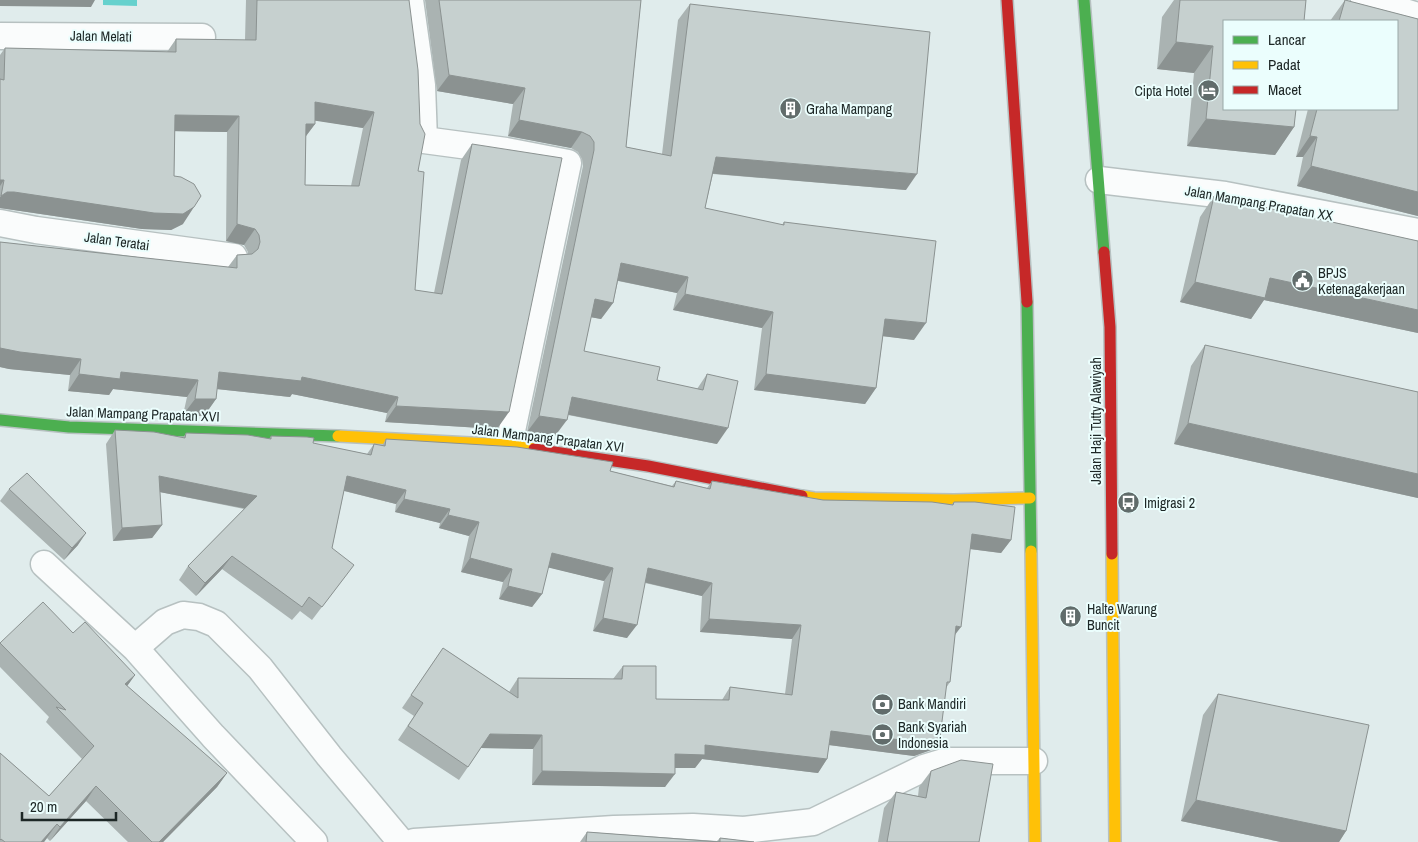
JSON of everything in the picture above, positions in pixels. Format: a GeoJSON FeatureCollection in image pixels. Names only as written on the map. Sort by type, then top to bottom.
{"type":"FeatureCollection","features":[{"type":"Feature","properties":{"kind":"main road"},"geometry":{"type":"LineString","coordinates":[[1007,0],[1027,301],[1035,842]]}},
{"type":"Feature","properties":{"kind":"main road","name":"Jalan Haji Tutty Alawiyah"},"geometry":{"type":"LineString","coordinates":[[1084,0],[1100,180],[1110,327],[1115,842]]}},
{"type":"Feature","properties":{"kind":"main road","name":"Jalan Mampang Prapatan XVI"},"geometry":{"type":"LineString","coordinates":[[0,420],[69,427],[376,437],[509,445],[648,466],[814,498],[954,500],[1030,498]]}},
{"type":"Feature","properties":{"kind":"street"},"geometry":{"type":"LineString","coordinates":[[410,0],[422,85],[424,140],[506,151],[568,163],[509,445]]}},
{"type":"Feature","properties":{"kind":"street"},"geometry":{"type":"LineString","coordinates":[[1364,0],[1418,16]]}},
{"type":"Feature","properties":{"kind":"street","name":"Jalan Melati"},"geometry":{"type":"LineString","coordinates":[[0,36],[202,37]]}},
{"type":"Feature","properties":{"kind":"street","name":"Jalan Mampang Prapatan XX"},"geometry":{"type":"LineString","coordinates":[[1100,180],[1225,195],[1418,232]]}},
{"type":"Feature","properties":{"kind":"street","name":"Jalan Teratai"},"geometry":{"type":"LineString","coordinates":[[0,223],[36,230],[234,257]]}},
{"type":"Feature","properties":{"kind":"street"},"geometry":{"type":"LineString","coordinates":[[44,564],[134,648],[213,736],[314,842]]}},
{"type":"Feature","properties":{"kind":"street"},"geometry":{"type":"LineString","coordinates":[[134,648],[165,622],[183,614],[199,617],[216,624],[260,668],[328,756],[401,842]]}},
{"type":"Feature","properties":{"kind":"street"},"geometry":{"type":"LineString","coordinates":[[414,842],[614,829],[693,827],[744,830],[813,822],[924,768],[947,761],[1034,761]]}},
{"type":"Feature","properties":{"kind":"water"},"geometry":{"type":"Polygon","coordinates":[[[103,0],[137,0],[137,6],[103,5],[103,0]]]}},
{"type":"Feature","properties":{"kind":"building"},"geometry":{"type":"Polygon","coordinates":[[[257,0],[409,0],[418,70],[420,124],[425,134],[418,171],[424,172],[415,290],[442,294],[472,144],[562,158],[509,412],[396,406],[398,397],[302,377],[301,381],[219,372],[216,399],[195,399],[198,380],[121,372],[120,379],[79,374],[81,359],[0,348],[0,242],[237,268],[237,255],[252,254],[258,249],[260,242],[259,235],[255,229],[237,224],[239,116],[175,115],[174,176],[181,177],[194,184],[201,196],[194,207],[183,214],[154,213],[14,192],[7,192],[1,196],[4,180],[0,180],[0,79],[4,80],[5,48],[176,52],[176,39],[256,40],[257,0]],[[315,102],[315,124],[306,124],[305,185],[359,186],[374,112],[315,102]]]}},
{"type":"Feature","properties":{"kind":"building"},"geometry":{"type":"Polygon","coordinates":[[[439,0],[641,0],[626,147],[671,156],[690,4],[930,32],[917,174],[716,157],[705,208],[784,225],[784,222],[936,241],[926,323],[885,319],[876,388],[766,374],[773,312],[685,294],[688,277],[621,263],[613,303],[595,299],[584,351],[660,367],[657,380],[703,390],[707,374],[738,381],[728,428],[572,397],[567,420],[539,416],[594,150],[594,142],[590,136],[582,132],[519,120],[525,88],[449,75],[439,0]]]}},
{"type":"Feature","properties":{"kind":"building"},"geometry":{"type":"Polygon","coordinates":[[[1180,0],[1306,0],[1304,20],[1223,20],[1223,110],[1296,110],[1294,127],[1206,119],[1213,46],[1176,42],[1180,0]]]}},
{"type":"Feature","properties":{"kind":"building"},"geometry":{"type":"Polygon","coordinates":[[[1345,0],[1418,19],[1418,192],[1311,166],[1317,137],[1310,136],[1317,110],[1398,110],[1398,20],[1339,20],[1345,0]]]}},
{"type":"Feature","properties":{"kind":"building","name":"BPJS Ketenagakerjaan"},"geometry":{"type":"Polygon","coordinates":[[[1214,196],[1418,241],[1418,310],[1270,278],[1265,298],[1195,282],[1214,196]]]}},
{"type":"Feature","properties":{"kind":"building"},"geometry":{"type":"Polygon","coordinates":[[[1205,345],[1418,392],[1418,474],[1188,423],[1205,345]]]}},
{"type":"Feature","properties":{"kind":"building"},"geometry":{"type":"Polygon","coordinates":[[[115,430],[154,432],[185,438],[186,433],[248,435],[271,439],[271,436],[307,437],[314,438],[313,443],[371,455],[374,444],[385,446],[386,439],[517,447],[613,462],[610,471],[674,487],[676,481],[710,489],[712,481],[823,500],[932,502],[953,505],[954,502],[975,502],[1015,507],[1011,540],[972,534],[961,627],[956,626],[950,682],[947,682],[940,737],[924,743],[831,731],[827,759],[705,745],[705,755],[675,754],[675,774],[542,771],[542,735],[490,734],[468,767],[408,726],[423,703],[411,695],[443,648],[518,698],[518,678],[622,679],[623,666],[656,666],[656,699],[729,700],[730,687],[792,695],[801,625],[709,619],[712,583],[648,568],[637,625],[603,618],[613,568],[552,553],[542,594],[508,586],[512,569],[470,558],[479,522],[448,515],[450,509],[404,499],[406,490],[347,476],[332,548],[354,565],[322,607],[309,597],[302,607],[232,556],[205,583],[188,566],[257,496],[159,476],[162,525],[122,528],[115,430]]]}},
{"type":"Feature","properties":{"kind":"building"},"geometry":{"type":"Polygon","coordinates":[[[27,473],[86,533],[72,548],[9,489],[27,473]]]}},
{"type":"Feature","properties":{"kind":"building"},"geometry":{"type":"Polygon","coordinates":[[[43,602],[73,633],[85,622],[135,675],[125,684],[227,773],[159,842],[152,842],[96,786],[60,827],[57,824],[41,842],[5,842],[0,840],[0,753],[49,796],[94,746],[56,707],[66,710],[0,643],[43,602]]]}},
{"type":"Feature","properties":{"kind":"building"},"geometry":{"type":"Polygon","coordinates":[[[1218,694],[1369,725],[1346,831],[1196,800],[1218,694]]]}},
{"type":"Feature","properties":{"kind":"building"},"geometry":{"type":"Polygon","coordinates":[[[961,760],[993,764],[979,842],[887,842],[896,792],[926,798],[931,771],[961,760]]]}},
{"type":"Feature","properties":{"kind":"building"},"geometry":{"type":"Polygon","coordinates":[[[587,832],[720,842],[586,842],[587,832]]]}},
{"type":"Feature","properties":{"kind":"building"},"geometry":{"type":"Polygon","coordinates":[[[720,838],[754,842],[720,842],[720,838]]]}},
{"type":"Feature","properties":{"kind":"traffic: fast"},"geometry":{"type":"LineString","coordinates":[[1084,0],[1104,252]]}},
{"type":"Feature","properties":{"kind":"traffic: fast"},"geometry":{"type":"LineString","coordinates":[[1027,302],[1031,551]]}},
{"type":"Feature","properties":{"kind":"traffic: fast"},"geometry":{"type":"LineString","coordinates":[[0,420],[69,427],[338,436]]}},
{"type":"Feature","properties":{"kind":"traffic: slow"},"geometry":{"type":"LineString","coordinates":[[338,436],[509,445],[534,449]]}},
{"type":"Feature","properties":{"kind":"traffic: slow"},"geometry":{"type":"LineString","coordinates":[[802,496],[814,498],[954,500],[1030,498]]}},
{"type":"Feature","properties":{"kind":"traffic: slow"},"geometry":{"type":"LineString","coordinates":[[1031,551],[1035,842]]}},
{"type":"Feature","properties":{"kind":"traffic: slow"},"geometry":{"type":"LineString","coordinates":[[1112,554],[1115,842]]}},
{"type":"Feature","properties":{"kind":"traffic: jam"},"geometry":{"type":"LineString","coordinates":[[1007,0],[1027,302]]}},
{"type":"Feature","properties":{"kind":"traffic: jam"},"geometry":{"type":"LineString","coordinates":[[1104,252],[1110,327],[1112,554]]}},
{"type":"Feature","properties":{"kind":"traffic: jam"},"geometry":{"type":"LineString","coordinates":[[534,449],[648,466],[802,496]]}},
{"type":"Feature","properties":{"kind":"place","name":"Cipta Hotel"},"geometry":{"type":"Point","coordinates":[1208,91]}},
{"type":"Feature","properties":{"kind":"place","name":"Graha Mampang"},"geometry":{"type":"Point","coordinates":[790,109]}},
{"type":"Feature","properties":{"kind":"place","name":"BPJS Ketenagakerjaan"},"geometry":{"type":"Point","coordinates":[1302,281]}},
{"type":"Feature","properties":{"kind":"place","name":"Imigrasi 2"},"geometry":{"type":"Point","coordinates":[1128,503]}},
{"type":"Feature","properties":{"kind":"place","name":"Halte Warung Buncit"},"geometry":{"type":"Point","coordinates":[1071,617]}},
{"type":"Feature","properties":{"kind":"place","name":"Bank Mandiri"},"geometry":{"type":"Point","coordinates":[882,704]}},
{"type":"Feature","properties":{"kind":"place","name":"Bank Syariah Indonesia"},"geometry":{"type":"Point","coordinates":[882,735]}}]}
